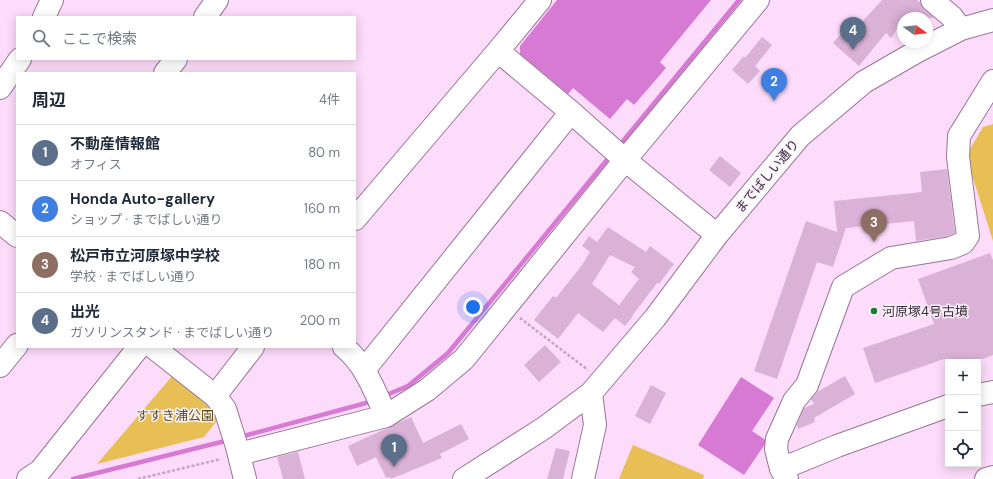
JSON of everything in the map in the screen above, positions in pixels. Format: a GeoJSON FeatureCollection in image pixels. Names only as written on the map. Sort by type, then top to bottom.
{"type":"FeatureCollection","features":[{"type":"Feature","properties":{"kind":"street"},"geometry":{"type":"LineString","coordinates":[[44,16],[52,0]]}},
{"type":"Feature","properties":{"kind":"street"},"geometry":{"type":"LineString","coordinates":[[206,16],[217,0]]}},
{"type":"Feature","properties":{"kind":"street"},"geometry":{"type":"LineString","coordinates":[[356,217],[540,0]]}},
{"type":"Feature","properties":{"kind":"street"},"geometry":{"type":"LineString","coordinates":[[236,444],[427,390],[464,359],[505,307],[618,154],[758,0]]}},
{"type":"Feature","properties":{"kind":"street"},"geometry":{"type":"LineString","coordinates":[[932,0],[952,17],[961,29]]}},
{"type":"Feature","properties":{"kind":"street","name":"までばしい通り"},"geometry":{"type":"LineString","coordinates":[[464,479],[544,428],[596,386],[655,318],[717,235],[800,136],[864,82],[916,52],[961,29],[993,20]]}},
{"type":"Feature","properties":{"kind":"street"},"geometry":{"type":"LineString","coordinates":[[498,51],[571,112],[618,154],[717,235]]}},
{"type":"Feature","properties":{"kind":"street"},"geometry":{"type":"LineString","coordinates":[[0,88],[19,60]]}},
{"type":"Feature","properties":{"kind":"street"},"geometry":{"type":"LineString","coordinates":[[167,72],[175,60]]}},
{"type":"Feature","properties":{"kind":"street"},"geometry":{"type":"LineString","coordinates":[[945,407],[837,446],[784,474],[776,449],[777,439],[794,401],[807,385],[843,287],[891,258],[950,248],[964,243],[968,236],[958,157],[959,136],[993,81]]}},
{"type":"Feature","properties":{"kind":"street"},"geometry":{"type":"LineString","coordinates":[[364,370],[571,112]]}},
{"type":"Feature","properties":{"kind":"street"},"geometry":{"type":"LineString","coordinates":[[0,222],[16,235]]}},
{"type":"Feature","properties":{"kind":"street"},"geometry":{"type":"LineString","coordinates":[[0,366],[16,346]]}},
{"type":"Feature","properties":{"kind":"street"},"geometry":{"type":"LineString","coordinates":[[28,479],[40,471],[138,348]]}},
{"type":"Feature","properties":{"kind":"street"},"geometry":{"type":"LineString","coordinates":[[154,348],[215,396],[225,409],[245,479]]}},
{"type":"Feature","properties":{"kind":"street"},"geometry":{"type":"LineString","coordinates":[[215,396],[252,348]]}},
{"type":"Feature","properties":{"kind":"street"},"geometry":{"type":"LineString","coordinates":[[345,348],[352,353],[364,370],[380,404]]}},
{"type":"Feature","properties":{"kind":"street"},"geometry":{"type":"LineString","coordinates":[[583,479],[595,425],[596,386]]}},
{"type":"Feature","properties":{"kind":"street"},"geometry":{"type":"LineString","coordinates":[[981,394],[993,392]]}},
{"type":"Feature","properties":{"kind":"street"},"geometry":{"type":"LineString","coordinates":[[986,479],[993,477]]}},
{"type":"Feature","properties":{"kind":"path"},"geometry":{"type":"LineString","coordinates":[[505,307],[596,386]]}},
{"type":"Feature","properties":{"kind":"path"},"geometry":{"type":"LineString","coordinates":[[138,479],[236,444]]}},
{"type":"Feature","properties":{"kind":"green space"},"geometry":{"type":"Polygon","coordinates":[[[993,124],[993,241],[966,156],[983,127],[993,124]]]}},
{"type":"Feature","properties":{"kind":"green space","name":"すすき浦公園"},"geometry":{"type":"Polygon","coordinates":[[[173,375],[220,417],[204,437],[97,464],[173,375]]]}},
{"type":"Feature","properties":{"kind":"green space"},"geometry":{"type":"Polygon","coordinates":[[[633,445],[704,475],[703,479],[619,479],[633,445]]]}},
{"type":"Feature","properties":{"kind":"shaded area"},"geometry":{"type":"Polygon","coordinates":[[[557,0],[711,0],[660,62],[666,68],[634,105],[627,99],[610,119],[573,88],[568,94],[520,54],[520,46],[557,0]]]}},
{"type":"Feature","properties":{"kind":"shaded area"},"geometry":{"type":"Polygon","coordinates":[[[741,377],[774,398],[752,431],[767,441],[744,475],[698,445],[741,377]]]}},
{"type":"Feature","properties":{"kind":"building"},"geometry":{"type":"Polygon","coordinates":[[[882,0],[917,0],[926,12],[897,12],[897,29],[891,38],[886,33],[859,66],[833,43],[845,29],[851,34],[882,0]]]}},
{"type":"Feature","properties":{"kind":"building"},"geometry":{"type":"Polygon","coordinates":[[[762,37],[772,45],[755,66],[760,71],[748,84],[732,70],[744,56],[745,58],[762,37]]]}},
{"type":"Feature","properties":{"kind":"building"},"geometry":{"type":"Polygon","coordinates":[[[720,156],[741,173],[730,187],[709,170],[720,156]]]}},
{"type":"Feature","properties":{"kind":"building"},"geometry":{"type":"Polygon","coordinates":[[[947,169],[955,233],[948,236],[916,241],[914,221],[846,228],[833,267],[817,262],[777,379],[754,371],[806,221],[837,232],[834,201],[922,192],[920,172],[947,169]]]}},
{"type":"Feature","properties":{"kind":"building"},"geometry":{"type":"Polygon","coordinates":[[[608,227],[646,252],[650,246],[674,264],[659,284],[657,283],[625,326],[615,318],[603,332],[578,313],[558,339],[534,320],[553,296],[556,298],[582,265],[590,252],[582,246],[589,236],[597,242],[608,227]],[[610,255],[592,284],[619,305],[639,279],[631,272],[635,267],[610,255]]]}},
{"type":"Feature","properties":{"kind":"building"},"geometry":{"type":"Polygon","coordinates":[[[990,253],[993,260],[993,355],[981,360],[945,359],[945,362],[944,359],[875,383],[863,348],[934,324],[918,279],[990,253]]]}},
{"type":"Feature","properties":{"kind":"building"},"geometry":{"type":"Polygon","coordinates":[[[545,345],[561,362],[539,382],[524,365],[545,345]]]}},
{"type":"Feature","properties":{"kind":"building"},"geometry":{"type":"Polygon","coordinates":[[[845,376],[855,394],[814,418],[815,422],[798,429],[797,425],[804,408],[814,404],[811,399],[817,392],[845,376]]]}},
{"type":"Feature","properties":{"kind":"building"},"geometry":{"type":"Polygon","coordinates":[[[651,385],[666,393],[650,424],[635,416],[651,385]]]}},
{"type":"Feature","properties":{"kind":"building"},"geometry":{"type":"Polygon","coordinates":[[[411,417],[423,443],[461,424],[469,439],[440,454],[442,458],[391,479],[390,477],[386,478],[376,457],[357,466],[348,446],[411,417]]]}},
{"type":"Feature","properties":{"kind":"building"},"geometry":{"type":"Polygon","coordinates":[[[556,448],[570,451],[563,479],[547,479],[556,448]]]}},
{"type":"Feature","properties":{"kind":"building"},"geometry":{"type":"Polygon","coordinates":[[[298,452],[305,479],[283,479],[277,457],[298,452]]]}},
{"type":"Feature","properties":{"kind":"waterway"},"geometry":{"type":"LineString","coordinates":[[619,146],[739,0]]}},
{"type":"Feature","properties":{"kind":"waterway"},"geometry":{"type":"LineString","coordinates":[[384,396],[408,386],[448,353],[611,155]]}},
{"type":"Feature","properties":{"kind":"waterway"},"geometry":{"type":"LineString","coordinates":[[240,437],[373,400]]}},
{"type":"Feature","properties":{"kind":"waterway"},"geometry":{"type":"LineString","coordinates":[[73,479],[229,440]]}},
{"type":"Feature","properties":{"kind":"place","name":"出光"},"geometry":{"type":"Point","coordinates":[853,50]}},
{"type":"Feature","properties":{"kind":"place","name":"Honda Auto-gallery"},"geometry":{"type":"Point","coordinates":[774,101]}},
{"type":"Feature","properties":{"kind":"place","name":"松戸市立河原塚中学校"},"geometry":{"type":"Point","coordinates":[874,242]}},
{"type":"Feature","properties":{"kind":"place","name":"河原塚4号古墳"},"geometry":{"type":"Point","coordinates":[874,311]}},
{"type":"Feature","properties":{"kind":"place","name":"不動産情報館"},"geometry":{"type":"Point","coordinates":[394,467]}}]}
